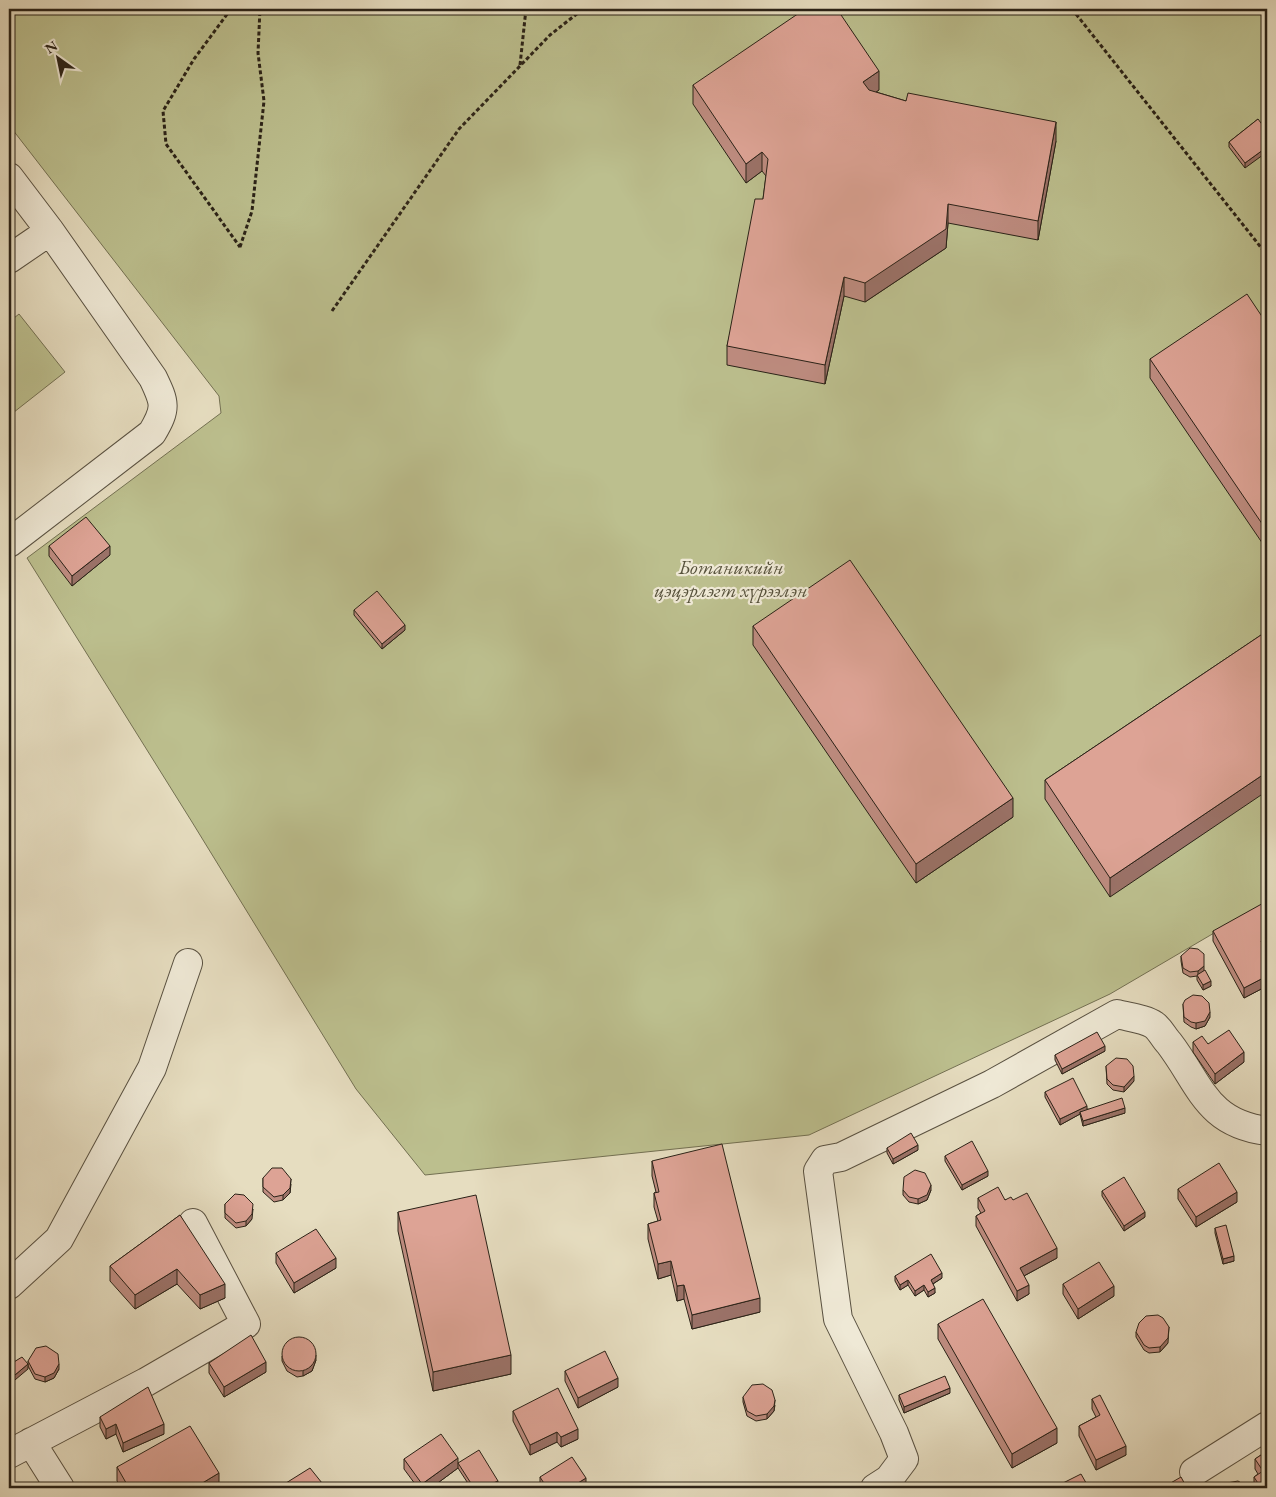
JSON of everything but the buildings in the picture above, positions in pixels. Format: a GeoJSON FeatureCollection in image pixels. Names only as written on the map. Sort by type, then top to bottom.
{"type":"FeatureCollection","features":[{"type":"Feature","properties":{"kind":"street"},"geometry":{"type":"LineString","coordinates":[[9,177],[50,231],[152,378],[162,397],[163,415],[152,433],[9,543]]}},
{"type":"Feature","properties":{"kind":"street"},"geometry":{"type":"LineString","coordinates":[[9,259],[50,231]]}},
{"type":"Feature","properties":{"kind":"street"},"geometry":{"type":"LineString","coordinates":[[9,1285],[59,1239],[152,1068],[188,963]]}},
{"type":"Feature","properties":{"kind":"street"},"geometry":{"type":"LineString","coordinates":[[875,1488],[889,1479],[904,1459],[894,1433],[838,1318],[818,1171],[825,1160],[841,1157],[992,1084],[1085,1030],[1118,1014],[1154,1024],[1175,1052],[1201,1095],[1218,1113],[1249,1129],[1267,1131]]}},
{"type":"Feature","properties":{"kind":"street"},"geometry":{"type":"LineString","coordinates":[[60,1488],[20,1448],[146,1382],[246,1324],[193,1223]]}},
{"type":"Feature","properties":{"kind":"street"},"geometry":{"type":"LineString","coordinates":[[1194,1472],[1267,1426]]}},
{"type":"Feature","properties":{"kind":"path"},"geometry":{"type":"LineString","coordinates":[[232,9],[194,59],[164,111],[166,144],[240,247],[252,211],[264,101],[258,53],[260,9]]}},
{"type":"Feature","properties":{"kind":"path"},"geometry":{"type":"LineString","coordinates":[[520,65],[526,9]]}},
{"type":"Feature","properties":{"kind":"path"},"geometry":{"type":"LineString","coordinates":[[332,311],[459,129],[550,35],[583,9]]}},
{"type":"Feature","properties":{"kind":"path"},"geometry":{"type":"LineString","coordinates":[[1072,9],[1267,255]]}},
{"type":"Feature","properties":{"kind":"green space","name":"Ботаникийн цэцэрлэгт хүрээлэн"},"geometry":{"type":"Polygon","coordinates":[[[9,9],[1267,9],[1267,902],[1110,994],[809,1135],[425,1175],[356,1089],[27,558],[221,413],[219,396],[9,125],[9,9]]]}},
{"type":"Feature","properties":{"kind":"green space"},"geometry":{"type":"Polygon","coordinates":[[[19,314],[65,372],[9,416],[9,322],[19,314]]]}}]}
